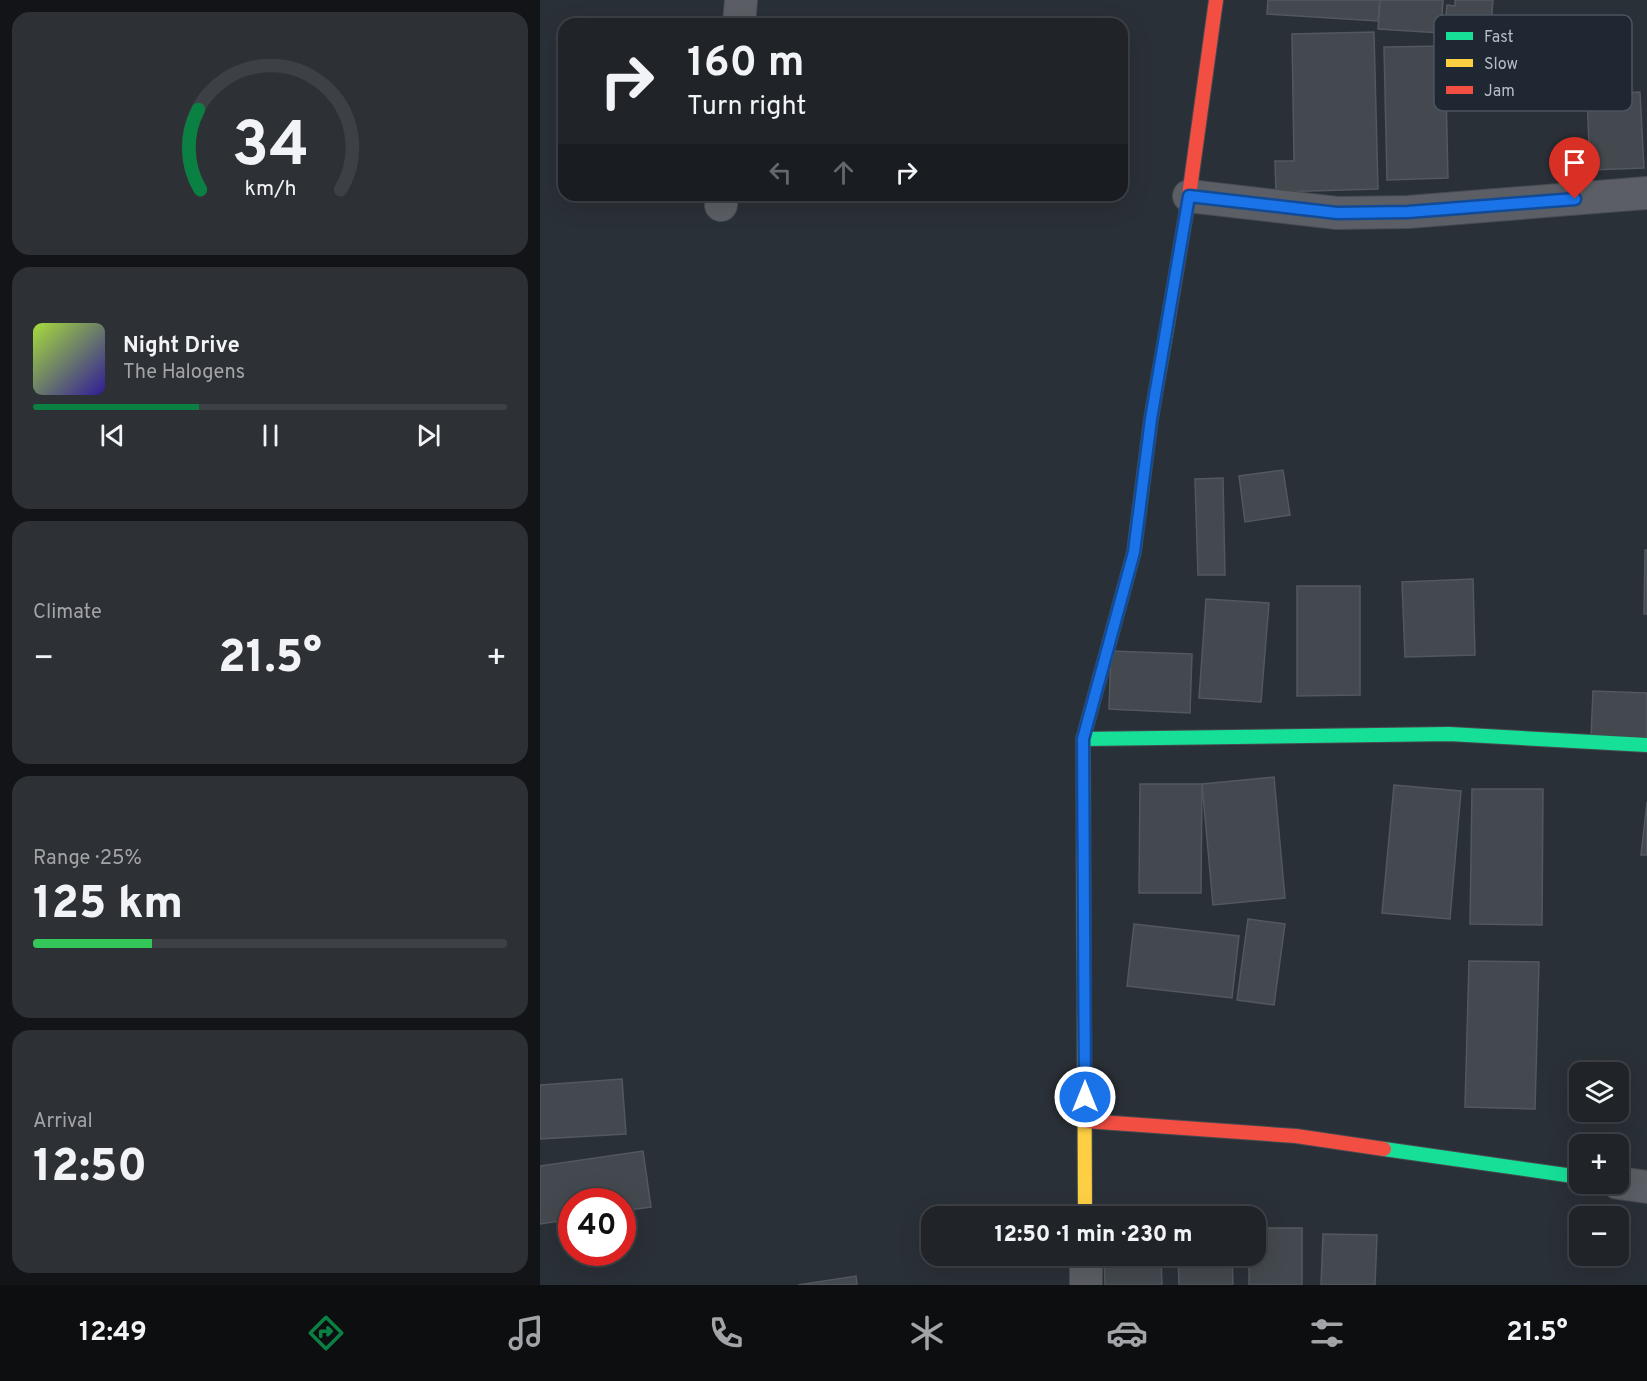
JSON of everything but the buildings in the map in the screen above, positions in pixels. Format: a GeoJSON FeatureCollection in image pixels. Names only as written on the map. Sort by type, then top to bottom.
{"type":"FeatureCollection","features":[{"type":"Feature","properties":{"kind":"street"},"geometry":{"type":"LineString","coordinates":[[740,18],[741,0]]}},
{"type":"Feature","properties":{"kind":"street"},"geometry":{"type":"LineString","coordinates":[[1085,1206],[1083,739],[1134,552],[1151,419],[1189,196],[1216,0]]}},
{"type":"Feature","properties":{"kind":"street"},"geometry":{"type":"LineString","coordinates":[[1189,196],[1337,213],[1408,212],[1647,193]]}},
{"type":"Feature","properties":{"kind":"street"},"geometry":{"type":"LineString","coordinates":[[1083,739],[1449,734],[1647,745]]}},
{"type":"Feature","properties":{"kind":"street"},"geometry":{"type":"LineString","coordinates":[[1085,1121],[1296,1136],[1569,1175]]}},
{"type":"Feature","properties":{"kind":"street"},"geometry":{"type":"LineString","coordinates":[[1629,1185],[1647,1187]]}},
{"type":"Feature","properties":{"kind":"street"},"geometry":{"type":"LineString","coordinates":[[1086,1266],[1086,1285]]}},
{"type":"Feature","properties":{"kind":"traffic: fast"},"geometry":{"type":"LineString","coordinates":[[1095,695],[1134,552],[1151,419],[1168,321]]}},
{"type":"Feature","properties":{"kind":"traffic: fast"},"geometry":{"type":"LineString","coordinates":[[1083,739],[1449,734],[1647,745]]}},
{"type":"Feature","properties":{"kind":"traffic: fast"},"geometry":{"type":"LineString","coordinates":[[1384,1149],[1569,1175]]}},
{"type":"Feature","properties":{"kind":"traffic: slow"},"geometry":{"type":"LineString","coordinates":[[1085,1206],[1083,739],[1095,695]]}},
{"type":"Feature","properties":{"kind":"traffic: jam"},"geometry":{"type":"LineString","coordinates":[[1168,321],[1189,196],[1216,0]]}},
{"type":"Feature","properties":{"kind":"traffic: jam"},"geometry":{"type":"LineString","coordinates":[[1085,1121],[1296,1136],[1384,1149]]}},
{"type":"Feature","properties":{"kind":"route"},"geometry":{"type":"LineString","coordinates":[[1085,1097],[1083,739],[1134,552],[1151,419],[1189,196],[1337,213],[1408,212],[1575,199]]}}]}
